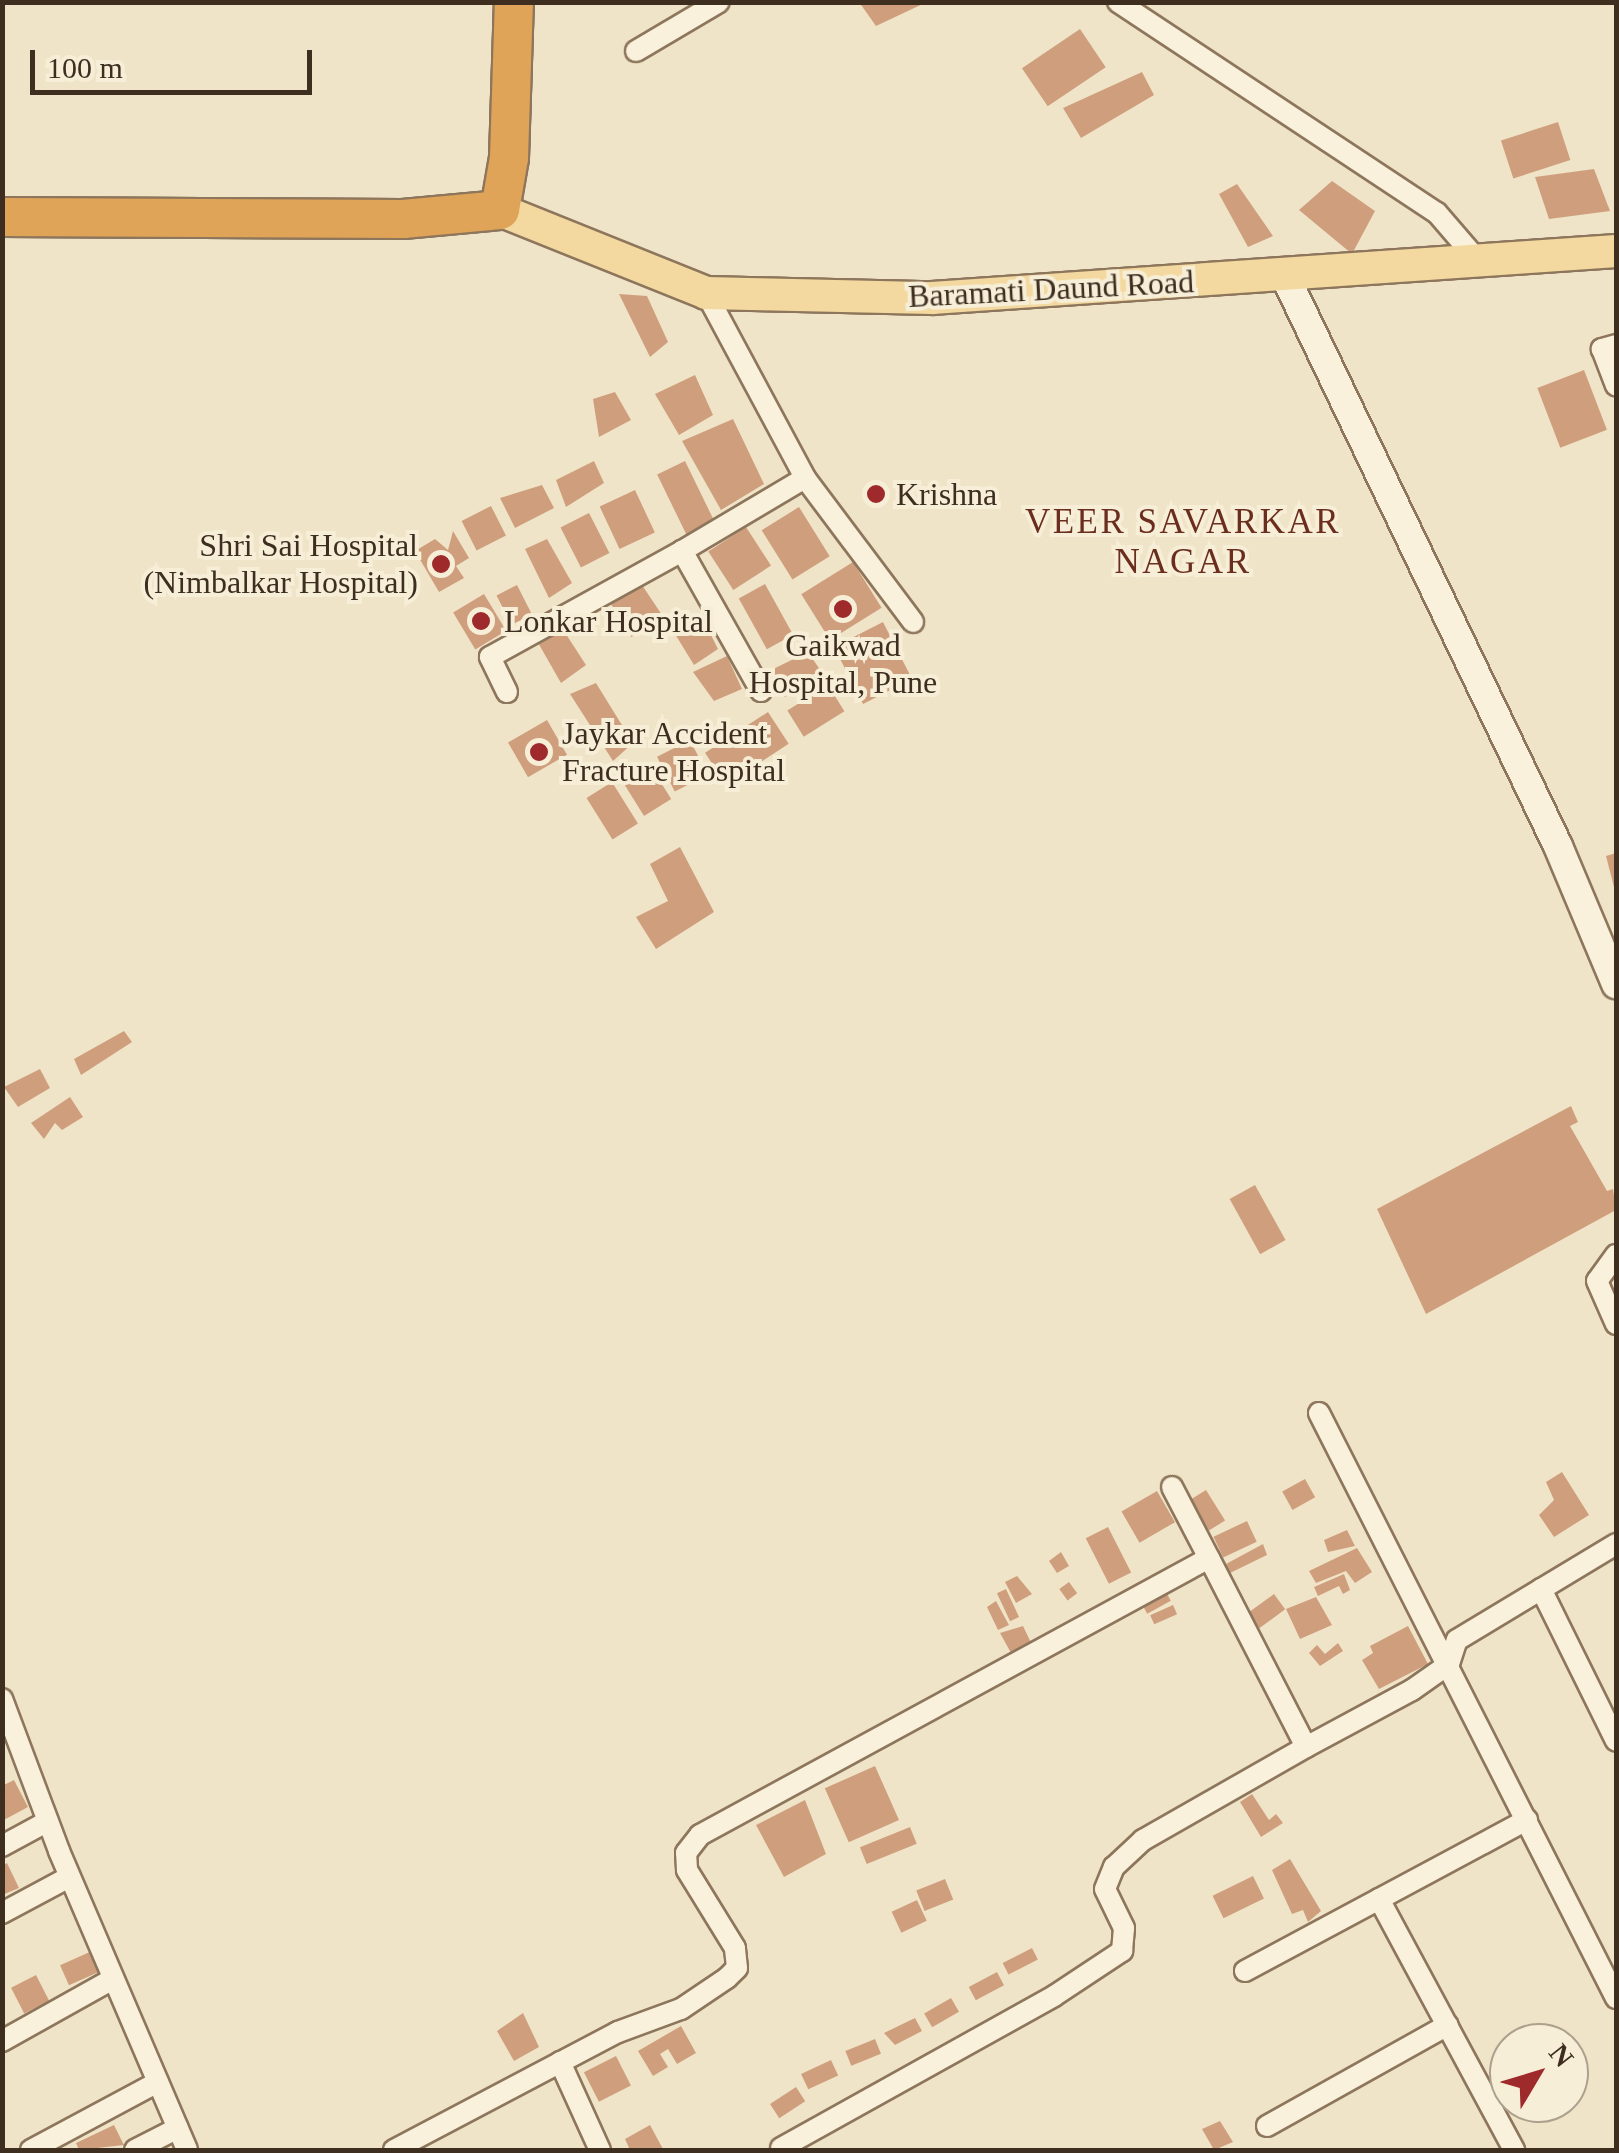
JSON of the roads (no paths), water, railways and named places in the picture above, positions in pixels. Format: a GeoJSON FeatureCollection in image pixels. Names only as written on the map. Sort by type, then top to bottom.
{"type":"FeatureCollection","features":[{"type":"Feature","properties":{"kind":"highway"},"geometry":{"type":"LineString","coordinates":[[2,217],[402,218],[500,210],[509,158],[514,2]]}},
{"type":"Feature","properties":{"kind":"main road","name":"Baramati Daund Road"},"geometry":{"type":"LineString","coordinates":[[500,210],[706,293],[932,298],[1481,264],[1616,251]]}},
{"type":"Feature","properties":{"kind":"street"},"geometry":{"type":"LineString","coordinates":[[636,50],[720,2]]}},
{"type":"Feature","properties":{"kind":"street"},"geometry":{"type":"LineString","coordinates":[[1118,2],[1437,213],[1481,264]]}},
{"type":"Feature","properties":{"kind":"street"},"geometry":{"type":"LineString","coordinates":[[1285,276],[1558,846],[1616,984]]}},
{"type":"Feature","properties":{"kind":"street"},"geometry":{"type":"LineString","coordinates":[[706,293],[804,478],[913,622]]}},
{"type":"Feature","properties":{"kind":"street"},"geometry":{"type":"LineString","coordinates":[[1616,345],[1602,349],[1616,385]]}},
{"type":"Feature","properties":{"kind":"street"},"geometry":{"type":"LineString","coordinates":[[507,692],[490,657],[804,478]]}},
{"type":"Feature","properties":{"kind":"street"},"geometry":{"type":"LineString","coordinates":[[682,551],[762,691]]}},
{"type":"Feature","properties":{"kind":"street"},"geometry":{"type":"LineString","coordinates":[[1616,1255],[1597,1281],[1616,1324]]}},
{"type":"Feature","properties":{"kind":"street"},"geometry":{"type":"LineString","coordinates":[[1318,1413],[1450,1664],[1616,1998]]}},
{"type":"Feature","properties":{"kind":"street"},"geometry":{"type":"LineString","coordinates":[[1172,1487],[1306,1747]]}},
{"type":"Feature","properties":{"kind":"street"},"geometry":{"type":"LineString","coordinates":[[780,2148],[1054,1996],[1122,1950],[1124,1928],[1105,1889],[1114,1867],[1143,1840],[1450,1664],[1457,1640],[1616,1544]]}},
{"type":"Feature","properties":{"kind":"street"},"geometry":{"type":"LineString","coordinates":[[399,2149],[560,2062],[681,2009],[737,1968],[735,1948],[687,1870],[686,1853],[700,1835],[1209,1558]]}},
{"type":"Feature","properties":{"kind":"street"},"geometry":{"type":"LineString","coordinates":[[1541,1589],[1616,1741]]}},
{"type":"Feature","properties":{"kind":"street"},"geometry":{"type":"LineString","coordinates":[[2,1699],[69,1877],[188,2150]]}},
{"type":"Feature","properties":{"kind":"street"},"geometry":{"type":"LineString","coordinates":[[1245,1970],[1527,1820]]}},
{"type":"Feature","properties":{"kind":"street"},"geometry":{"type":"LineString","coordinates":[[2,1846],[48,1821]]}},
{"type":"Feature","properties":{"kind":"street"},"geometry":{"type":"LineString","coordinates":[[2,1913],[69,1877]]}},
{"type":"Feature","properties":{"kind":"street"},"geometry":{"type":"LineString","coordinates":[[1379,1898],[1514,2150]]}},
{"type":"Feature","properties":{"kind":"street"},"geometry":{"type":"LineString","coordinates":[[2,2041],[114,1979]]}},
{"type":"Feature","properties":{"kind":"street"},"geometry":{"type":"LineString","coordinates":[[1268,2126],[1448,2025]]}},
{"type":"Feature","properties":{"kind":"street"},"geometry":{"type":"LineString","coordinates":[[560,2062],[600,2150]]}},
{"type":"Feature","properties":{"kind":"street"},"geometry":{"type":"LineString","coordinates":[[32,2150],[158,2082]]}},
{"type":"Feature","properties":{"kind":"street"},"geometry":{"type":"LineString","coordinates":[[135,2150],[178,2128]]}},
{"type":"Feature","properties":{"kind":"place","name":"Krishna"},"geometry":{"type":"Point","coordinates":[876,494]}},
{"type":"Feature","properties":{"kind":"place","name":"Shri Sai Hospital (Nimbalkar Hospital)"},"geometry":{"type":"Point","coordinates":[441,564]}},
{"type":"Feature","properties":{"kind":"place","name":"Gaikwad Hospital, Pune"},"geometry":{"type":"Point","coordinates":[843,609]}},
{"type":"Feature","properties":{"kind":"place","name":"Lonkar Hospital"},"geometry":{"type":"Point","coordinates":[481,621]}},
{"type":"Feature","properties":{"kind":"place","name":"Jaykar Accident Fracture Hospital"},"geometry":{"type":"Point","coordinates":[539,752]}},
{"type":"Feature","properties":{"kind":"district","name":"VEER SAVARKAR NAGAR"},"geometry":{"type":"Point","coordinates":[1183,542]}}]}
